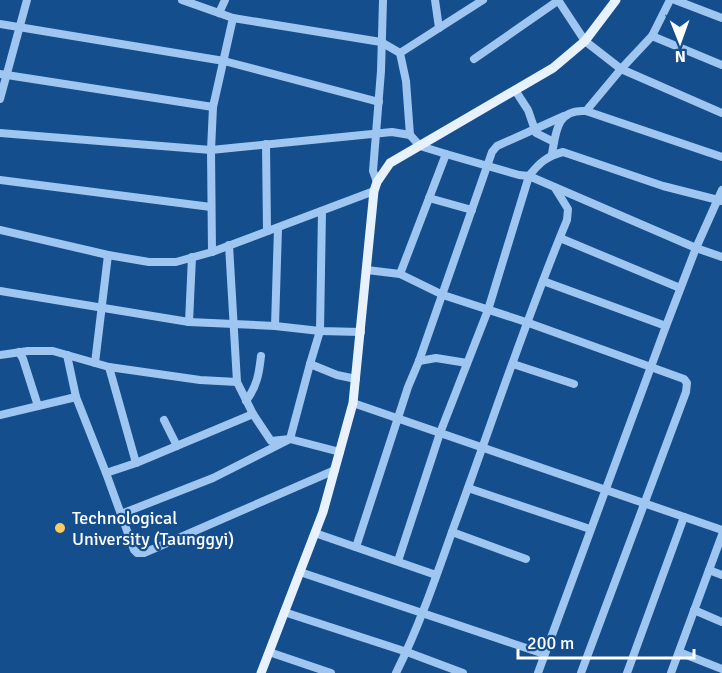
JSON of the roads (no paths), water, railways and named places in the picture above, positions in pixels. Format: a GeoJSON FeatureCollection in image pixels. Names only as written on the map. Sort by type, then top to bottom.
{"type":"FeatureCollection","features":[{"type":"Feature","properties":{"kind":"main road"},"geometry":{"type":"LineString","coordinates":[[261,673],[315,533],[353,403],[376,186],[390,163],[553,68],[585,41],[616,0]]}},
{"type":"Feature","properties":{"kind":"street"},"geometry":{"type":"LineString","coordinates":[[0,99],[3,75],[27,0]]}},
{"type":"Feature","properties":{"kind":"street"},"geometry":{"type":"LineString","coordinates":[[182,0],[233,18],[381,42],[400,53],[406,81],[411,135],[420,146],[529,176],[722,257]]}},
{"type":"Feature","properties":{"kind":"street"},"geometry":{"type":"LineString","coordinates":[[219,13],[225,0]]}},
{"type":"Feature","properties":{"kind":"street"},"geometry":{"type":"LineString","coordinates":[[0,230],[108,255],[149,262],[176,261],[212,252],[278,228],[376,186],[373,171],[379,102],[383,0]]}},
{"type":"Feature","properties":{"kind":"street"},"geometry":{"type":"LineString","coordinates":[[435,0],[439,28]]}},
{"type":"Feature","properties":{"kind":"street"},"geometry":{"type":"LineString","coordinates":[[400,53],[483,0]]}},
{"type":"Feature","properties":{"kind":"street"},"geometry":{"type":"LineString","coordinates":[[474,59],[558,0],[585,41],[621,69],[722,113]]}},
{"type":"Feature","properties":{"kind":"street"},"geometry":{"type":"LineString","coordinates":[[586,111],[652,36],[670,0]]}},
{"type":"Feature","properties":{"kind":"street"},"geometry":{"type":"LineString","coordinates":[[675,0],[722,18]]}},
{"type":"Feature","properties":{"kind":"street"},"geometry":{"type":"LineString","coordinates":[[212,252],[213,107],[233,18]]}},
{"type":"Feature","properties":{"kind":"street"},"geometry":{"type":"LineString","coordinates":[[0,24],[224,61],[379,102]]}},
{"type":"Feature","properties":{"kind":"street"},"geometry":{"type":"LineString","coordinates":[[652,36],[722,65]]}},
{"type":"Feature","properties":{"kind":"street"},"geometry":{"type":"LineString","coordinates":[[3,75],[213,107]]}},
{"type":"Feature","properties":{"kind":"street"},"geometry":{"type":"LineString","coordinates":[[515,90],[528,110],[533,129],[536,133],[554,142]]}},
{"type":"Feature","properties":{"kind":"street"},"geometry":{"type":"LineString","coordinates":[[356,547],[408,387],[443,295],[487,166],[497,146],[575,111],[586,111],[722,157]]}},
{"type":"Feature","properties":{"kind":"street"},"geometry":{"type":"LineString","coordinates":[[552,154],[557,127],[564,116]]}},
{"type":"Feature","properties":{"kind":"street"},"geometry":{"type":"LineString","coordinates":[[0,133],[212,150],[377,133],[392,132],[411,135]]}},
{"type":"Feature","properties":{"kind":"street"},"geometry":{"type":"LineString","coordinates":[[266,144],[267,231]]}},
{"type":"Feature","properties":{"kind":"street"},"geometry":{"type":"LineString","coordinates":[[398,561],[440,433],[488,310],[529,176],[541,161],[552,154],[563,152],[663,186],[720,200]]}},
{"type":"Feature","properties":{"kind":"street"},"geometry":{"type":"LineString","coordinates":[[400,274],[446,154]]}},
{"type":"Feature","properties":{"kind":"street"},"geometry":{"type":"LineString","coordinates":[[0,180],[211,207]]}},
{"type":"Feature","properties":{"kind":"street"},"geometry":{"type":"LineString","coordinates":[[396,673],[422,613],[513,364],[526,322],[567,220],[568,209],[554,187]]}},
{"type":"Feature","properties":{"kind":"street"},"geometry":{"type":"LineString","coordinates":[[538,673],[680,288],[696,248],[720,200],[722,190]]}},
{"type":"Feature","properties":{"kind":"street"},"geometry":{"type":"LineString","coordinates":[[429,198],[472,210]]}},
{"type":"Feature","properties":{"kind":"street"},"geometry":{"type":"LineString","coordinates":[[121,514],[213,478],[290,439],[320,331],[322,211]]}},
{"type":"Feature","properties":{"kind":"street"},"geometry":{"type":"LineString","coordinates":[[275,326],[278,228]]}},
{"type":"Feature","properties":{"kind":"street"},"geometry":{"type":"LineString","coordinates":[[560,238],[680,288]]}},
{"type":"Feature","properties":{"kind":"street"},"geometry":{"type":"LineString","coordinates":[[229,245],[237,382],[246,401],[271,441],[290,439],[340,452]]}},
{"type":"Feature","properties":{"kind":"street"},"geometry":{"type":"LineString","coordinates":[[95,363],[108,255]]}},
{"type":"Feature","properties":{"kind":"street"},"geometry":{"type":"LineString","coordinates":[[189,322],[192,257]]}},
{"type":"Feature","properties":{"kind":"street"},"geometry":{"type":"LineString","coordinates":[[368,270],[400,274],[443,295],[526,322],[684,379],[687,383],[686,392],[581,673]]}},
{"type":"Feature","properties":{"kind":"street"},"geometry":{"type":"LineString","coordinates":[[543,281],[666,326]]}},
{"type":"Feature","properties":{"kind":"street"},"geometry":{"type":"LineString","coordinates":[[0,291],[189,322],[361,332]]}},
{"type":"Feature","properties":{"kind":"street"},"geometry":{"type":"LineString","coordinates":[[0,355],[53,351],[109,367],[200,380],[237,382]]}},
{"type":"Feature","properties":{"kind":"street"},"geometry":{"type":"LineString","coordinates":[[18,352],[23,359],[38,406]]}},
{"type":"Feature","properties":{"kind":"street"},"geometry":{"type":"LineString","coordinates":[[67,355],[75,397],[137,553],[144,553],[335,470]]}},
{"type":"Feature","properties":{"kind":"street"},"geometry":{"type":"LineString","coordinates":[[246,401],[255,389],[261,356]]}},
{"type":"Feature","properties":{"kind":"street"},"geometry":{"type":"LineString","coordinates":[[419,361],[436,358],[467,363]]}},
{"type":"Feature","properties":{"kind":"street"},"geometry":{"type":"LineString","coordinates":[[310,364],[337,375],[356,379]]}},
{"type":"Feature","properties":{"kind":"street"},"geometry":{"type":"LineString","coordinates":[[513,364],[574,384]]}},
{"type":"Feature","properties":{"kind":"street"},"geometry":{"type":"LineString","coordinates":[[109,367],[136,463]]}},
{"type":"Feature","properties":{"kind":"street"},"geometry":{"type":"LineString","coordinates":[[0,415],[75,397]]}},
{"type":"Feature","properties":{"kind":"street"},"geometry":{"type":"LineString","coordinates":[[353,403],[722,530]]}},
{"type":"Feature","properties":{"kind":"street"},"geometry":{"type":"LineString","coordinates":[[106,473],[136,463],[253,414]]}},
{"type":"Feature","properties":{"kind":"street"},"geometry":{"type":"LineString","coordinates":[[164,420],[177,446]]}},
{"type":"Feature","properties":{"kind":"street"},"geometry":{"type":"LineString","coordinates":[[468,488],[590,529]]}},
{"type":"Feature","properties":{"kind":"street"},"geometry":{"type":"LineString","coordinates":[[627,673],[684,517]]}},
{"type":"Feature","properties":{"kind":"street"},"geometry":{"type":"LineString","coordinates":[[452,532],[526,560]]}},
{"type":"Feature","properties":{"kind":"street"},"geometry":{"type":"LineString","coordinates":[[315,533],[436,575]]}},
{"type":"Feature","properties":{"kind":"street"},"geometry":{"type":"LineString","coordinates":[[671,673],[722,536]]}},
{"type":"Feature","properties":{"kind":"street"},"geometry":{"type":"LineString","coordinates":[[709,570],[722,575]]}},
{"type":"Feature","properties":{"kind":"street"},"geometry":{"type":"LineString","coordinates":[[300,572],[544,654]]}},
{"type":"Feature","properties":{"kind":"street"},"geometry":{"type":"LineString","coordinates":[[694,610],[722,622]]}},
{"type":"Feature","properties":{"kind":"street"},"geometry":{"type":"LineString","coordinates":[[285,612],[463,673]]}},
{"type":"Feature","properties":{"kind":"street"},"geometry":{"type":"LineString","coordinates":[[269,652],[331,673]]}},
{"type":"Feature","properties":{"kind":"street"},"geometry":{"type":"LineString","coordinates":[[679,652],[722,669]]}},
{"type":"Feature","properties":{"kind":"place","name":"Technological University (Taunggyi)"},"geometry":{"type":"Point","coordinates":[60,528]}}]}
